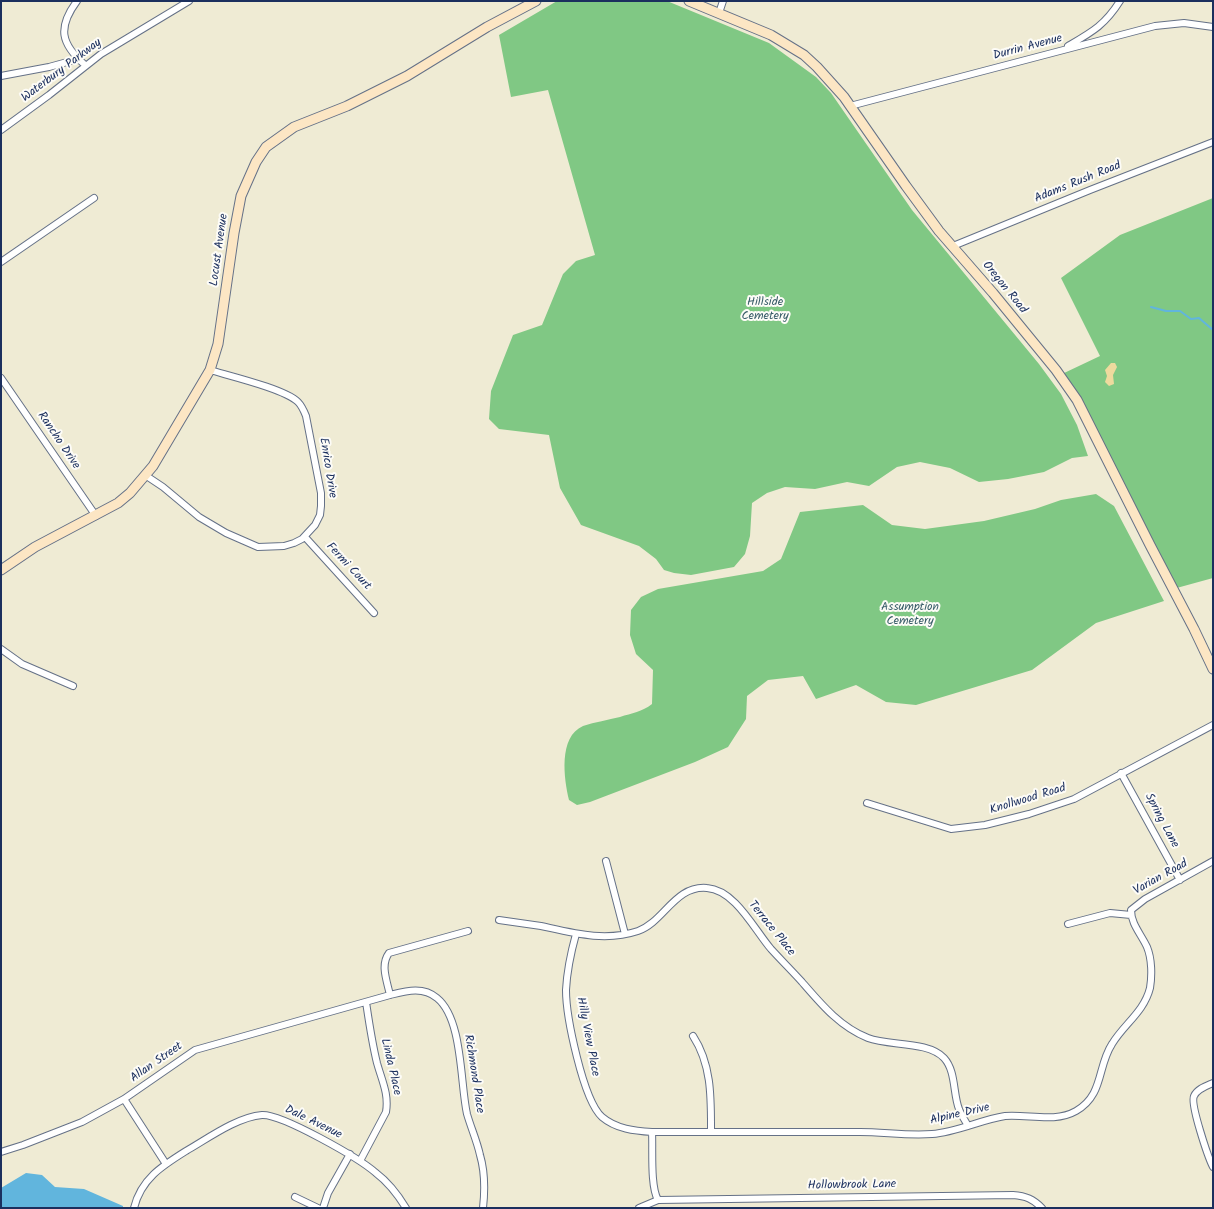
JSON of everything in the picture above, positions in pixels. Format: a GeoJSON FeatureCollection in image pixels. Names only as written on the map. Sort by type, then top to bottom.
{"type":"FeatureCollection","features":[{"type":"Feature","properties":{"kind":"street"},"geometry":{"type":"LineString","coordinates":[[78,1],[66,21],[64,32],[65,41],[71,54],[85,65]]}},
{"type":"Feature","properties":{"kind":"street","name":"Waterbury Parkway"},"geometry":{"type":"LineString","coordinates":[[1,130],[49,95],[85,65],[189,1]]}},
{"type":"Feature","properties":{"kind":"street","name":"Locust Avenue"},"geometry":{"type":"LineString","coordinates":[[1,570],[35,546],[118,503],[130,494],[153,466],[210,370],[218,344],[241,196],[256,162],[266,147],[294,127],[347,106],[407,76],[487,27],[536,1]]}},
{"type":"Feature","properties":{"kind":"street","name":"Oregon Road"},"geometry":{"type":"LineString","coordinates":[[689,1],[771,35],[804,55],[844,96],[906,186],[952,246],[1056,370],[1077,400],[1213,669]]}},
{"type":"Feature","properties":{"kind":"street"},"geometry":{"type":"LineString","coordinates":[[719,13],[723,1]]}},
{"type":"Feature","properties":{"kind":"street"},"geometry":{"type":"LineString","coordinates":[[1061,51],[1100,27],[1120,1]]}},
{"type":"Feature","properties":{"kind":"street","name":"Durrin Avenue"},"geometry":{"type":"LineString","coordinates":[[850,106],[1156,26],[1184,23],[1213,26]]}},
{"type":"Feature","properties":{"kind":"street"},"geometry":{"type":"LineString","coordinates":[[1,76],[49,67],[78,59]]}},
{"type":"Feature","properties":{"kind":"street","name":"Adams Rush Road"},"geometry":{"type":"LineString","coordinates":[[952,246],[1213,142]]}},
{"type":"Feature","properties":{"kind":"street"},"geometry":{"type":"LineString","coordinates":[[1,262],[94,198]]}},
{"type":"Feature","properties":{"kind":"street","name":"Enrico Drive"},"geometry":{"type":"LineString","coordinates":[[145,476],[164,487],[211,525],[258,547],[284,546],[294,543],[315,525],[320,516],[322,506],[321,493],[306,416],[298,402],[285,393],[210,370]]}},
{"type":"Feature","properties":{"kind":"street","name":"Rancho Drive"},"geometry":{"type":"LineString","coordinates":[[1,378],[96,516]]}},
{"type":"Feature","properties":{"kind":"street","name":"Fermi Court"},"geometry":{"type":"LineString","coordinates":[[304,536],[374,613]]}},
{"type":"Feature","properties":{"kind":"street"},"geometry":{"type":"LineString","coordinates":[[1,649],[22,664],[73,686]]}},
{"type":"Feature","properties":{"kind":"street","name":"Knollwood Road"},"geometry":{"type":"LineString","coordinates":[[867,803],[951,829],[984,825],[1047,809],[1074,799],[1213,725]]}},
{"type":"Feature","properties":{"kind":"street","name":"Spring Lane"},"geometry":{"type":"LineString","coordinates":[[1121,773],[1180,880]]}},
{"type":"Feature","properties":{"kind":"street"},"geometry":{"type":"LineString","coordinates":[[606,862],[625,934]]}},
{"type":"Feature","properties":{"kind":"street","name":"Varian Road"},"geometry":{"type":"LineString","coordinates":[[1068,924],[1110,913],[1131,915],[1131,910],[1139,903],[1213,862]]}},
{"type":"Feature","properties":{"kind":"street","name":"Terrace Place"},"geometry":{"type":"LineString","coordinates":[[500,920],[600,937],[640,930],[690,890],[706,888],[726,894],[735,902],[772,950],[827,1010],[841,1022],[868,1038],[928,1050],[944,1058],[951,1074],[959,1110],[968,1126]]}},
{"type":"Feature","properties":{"kind":"street","name":"Alpine Drive"},"geometry":{"type":"LineString","coordinates":[[598,1112],[614,1124],[628,1130],[652,1132],[876,1132],[917,1135],[941,1132],[1009,1116],[1057,1117],[1067,1115],[1082,1107],[1088,1101],[1100,1082],[1103,1061],[1107,1052],[1122,1030],[1139,1013],[1147,998],[1150,987],[1150,958],[1132,921],[1131,915]]}},
{"type":"Feature","properties":{"kind":"street"},"geometry":{"type":"LineString","coordinates":[[390,995],[384,964],[385,958],[390,953],[468,931]]}},
{"type":"Feature","properties":{"kind":"street","name":"Hilly View Place"},"geometry":{"type":"LineString","coordinates":[[576,934],[568,965],[566,991],[580,1069],[591,1101],[598,1112]]}},
{"type":"Feature","properties":{"kind":"street","name":"Richmond Place"},"geometry":{"type":"LineString","coordinates":[[390,995],[415,990],[431,993],[445,1005],[452,1018],[467,1114],[481,1155],[485,1184],[483,1208]]}},
{"type":"Feature","properties":{"kind":"street","name":"Allan Street"},"geometry":{"type":"LineString","coordinates":[[1,1152],[68,1129],[124,1099],[195,1050],[390,995]]}},
{"type":"Feature","properties":{"kind":"street","name":"Linda Place"},"geometry":{"type":"LineString","coordinates":[[360,1161],[386,1112],[387,1104],[387,1096],[377,1064],[366,1002]]}},
{"type":"Feature","properties":{"kind":"street"},"geometry":{"type":"LineString","coordinates":[[693,1036],[700,1047],[707,1066],[711,1093],[711,1132]]}},
{"type":"Feature","properties":{"kind":"street"},"geometry":{"type":"LineString","coordinates":[[1213,1083],[1201,1088],[1194,1094],[1193,1100],[1213,1168]]}},
{"type":"Feature","properties":{"kind":"street"},"geometry":{"type":"LineString","coordinates":[[124,1099],[166,1164]]}},
{"type":"Feature","properties":{"kind":"street","name":"Dale Avenue"},"geometry":{"type":"LineString","coordinates":[[134,1208],[136,1198],[146,1182],[158,1169],[224,1129],[256,1116],[264,1115],[280,1119],[350,1154],[384,1180],[406,1208]]}},
{"type":"Feature","properties":{"kind":"street"},"geometry":{"type":"LineString","coordinates":[[639,1208],[658,1200],[654,1188],[652,1132]]}},
{"type":"Feature","properties":{"kind":"street"},"geometry":{"type":"LineString","coordinates":[[322,1208],[328,1193],[350,1154]]}},
{"type":"Feature","properties":{"kind":"street","name":"Hollowbrook Lane"},"geometry":{"type":"LineString","coordinates":[[658,1200],[1013,1194],[1025,1196],[1042,1208]]}},
{"type":"Feature","properties":{"kind":"street"},"geometry":{"type":"LineString","coordinates":[[295,1197],[318,1208]]}},
{"type":"Feature","properties":{"kind":"green space","name":"Hillside Cemetery"},"geometry":{"type":"Polygon","coordinates":[[[557,1],[667,1],[769,43],[816,77],[831,93],[912,210],[1039,364],[1061,394],[1077,425],[1088,456],[1072,458],[1044,472],[979,482],[950,468],[920,462],[897,467],[869,486],[847,482],[815,489],[785,487],[767,493],[752,503],[750,536],[745,554],[734,567],[691,575],[664,570],[656,559],[639,546],[581,525],[560,488],[549,435],[499,429],[489,419],[491,391],[513,335],[542,325],[563,274],[576,261],[595,255],[548,90],[511,97],[499,35],[557,1]]]}},
{"type":"Feature","properties":{"kind":"green space"},"geometry":{"type":"Polygon","coordinates":[[[1213,198],[1213,578],[1173,589],[1062,374],[1100,356],[1061,278],[1120,235],[1213,198]]]}},
{"type":"Feature","properties":{"kind":"green space","name":"Assumption Cemetery"},"geometry":{"type":"Polygon","coordinates":[[[1096,494],[1114,506],[1164,601],[1096,623],[1032,670],[916,705],[886,702],[856,685],[816,699],[803,676],[768,680],[747,696],[746,719],[728,747],[695,762],[590,802],[577,805],[569,800],[565,759],[566,749],[575,731],[583,726],[637,712],[652,704],[653,670],[636,654],[630,635],[631,610],[641,597],[658,589],[763,571],[781,559],[800,512],[863,505],[892,525],[925,529],[984,521],[1035,509],[1061,500],[1096,494]]]}},
{"type":"Feature","properties":{"kind":"sand"},"geometry":{"type":"Polygon","coordinates":[[[1111,363],[1115,363],[1117,367],[1113,375],[1114,384],[1109,386],[1105,382],[1107,376],[1105,370],[1111,363]]]}},
{"type":"Feature","properties":{"kind":"water"},"geometry":{"type":"Polygon","coordinates":[[[26,1173],[42,1175],[55,1187],[84,1189],[123,1206],[123,1208],[1,1208],[1,1188],[26,1173]]]}},
{"type":"Feature","properties":{"kind":"waterway"},"geometry":{"type":"LineString","coordinates":[[1151,307],[1166,311],[1180,311],[1191,319],[1199,318],[1213,330]]}}]}
